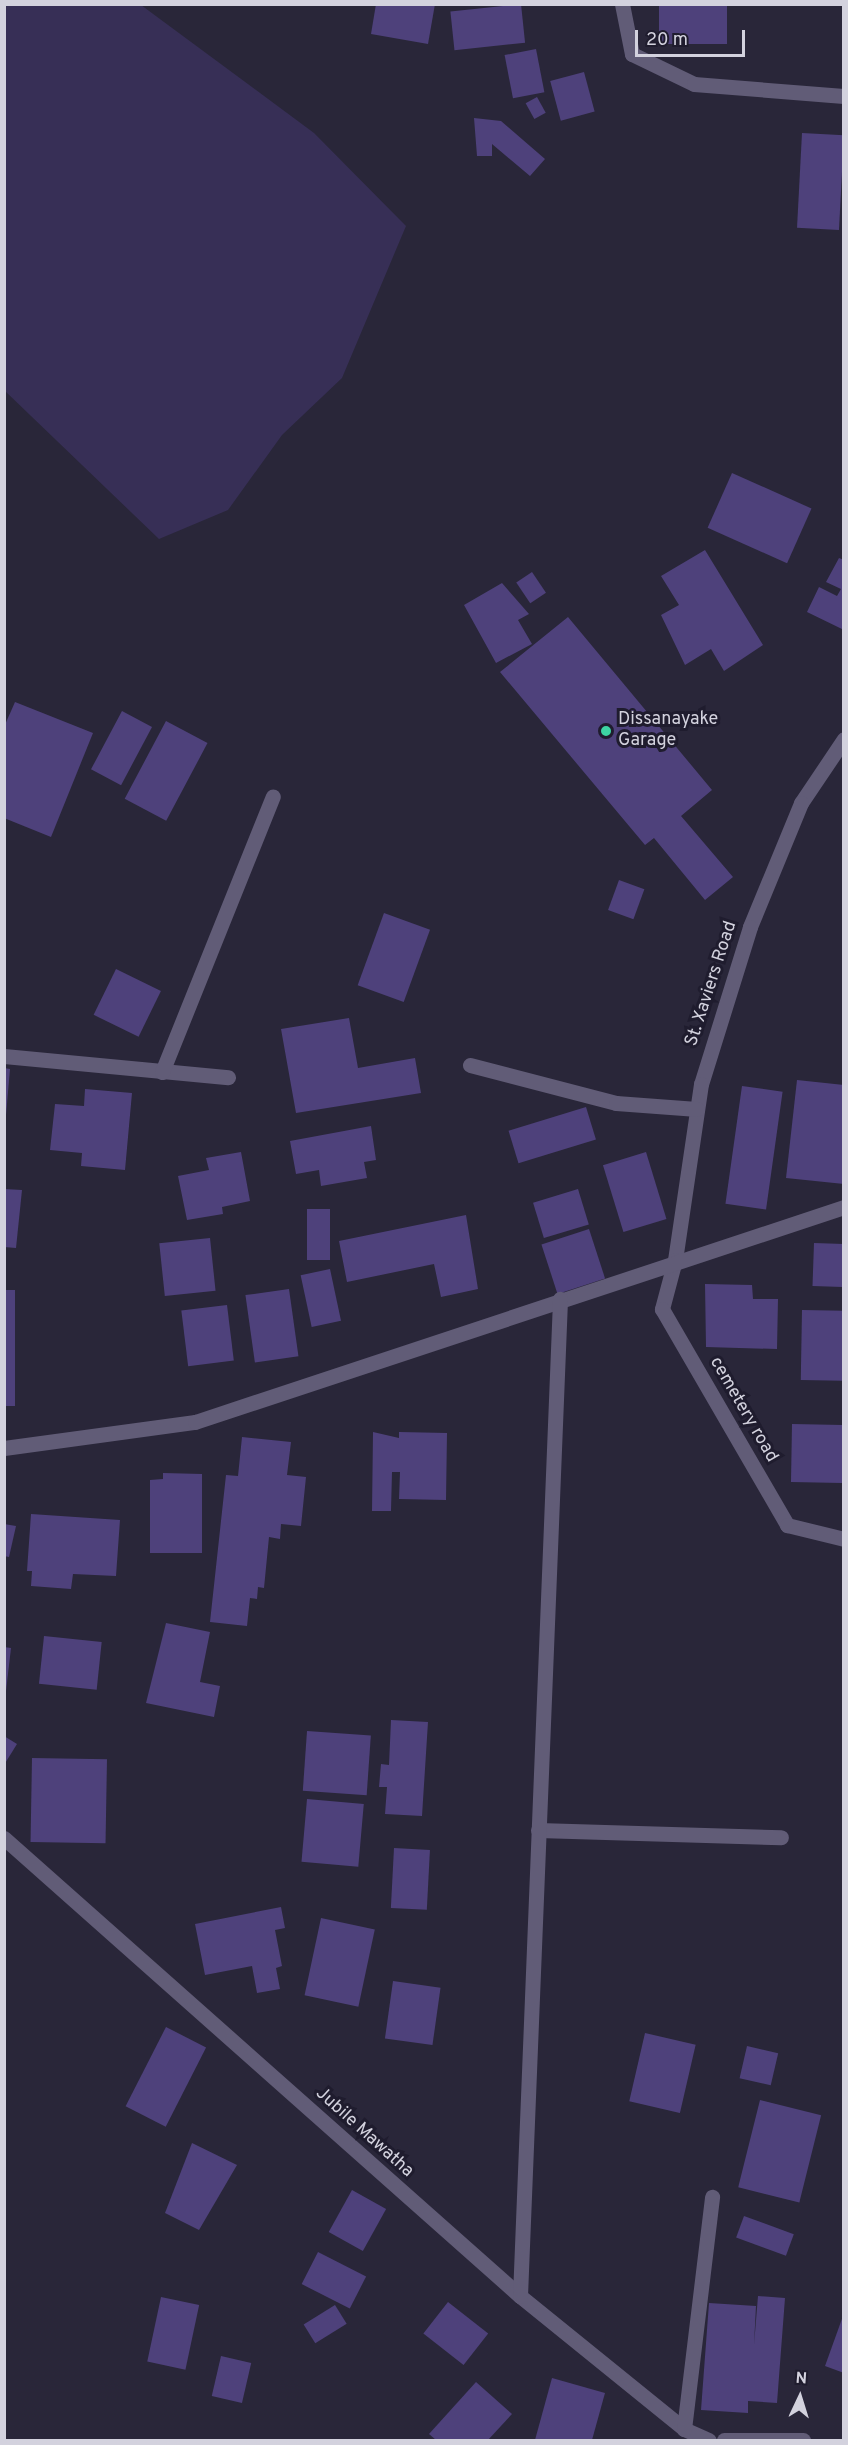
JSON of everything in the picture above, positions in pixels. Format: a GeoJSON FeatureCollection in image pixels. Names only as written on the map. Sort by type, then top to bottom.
{"type":"FeatureCollection","features":[{"type":"Feature","properties":{"kind":"street"},"geometry":{"type":"LineString","coordinates":[[622,4],[632,54],[694,84],[843,96]]}},
{"type":"Feature","properties":{"kind":"street","name":"St. Xaviers Road"},"geometry":{"type":"LineString","coordinates":[[675,1260],[697,1109],[750,927],[801,803],[843,739]]}},
{"type":"Feature","properties":{"kind":"street"},"geometry":{"type":"LineString","coordinates":[[162,1072],[273,796]]}},
{"type":"Feature","properties":{"kind":"street"},"geometry":{"type":"LineString","coordinates":[[4,1056],[228,1077]]}},
{"type":"Feature","properties":{"kind":"street"},"geometry":{"type":"LineString","coordinates":[[470,1065],[616,1103],[697,1109]]}},
{"type":"Feature","properties":{"kind":"street"},"geometry":{"type":"LineString","coordinates":[[4,1448],[195,1422],[675,1260],[843,1206]]}},
{"type":"Feature","properties":{"kind":"street","name":"cemetery road"},"geometry":{"type":"LineString","coordinates":[[675,1260],[662,1309],[788,1525],[843,1539]]}},
{"type":"Feature","properties":{"kind":"street"},"geometry":{"type":"LineString","coordinates":[[520,2296],[560,1299]]}},
{"type":"Feature","properties":{"kind":"street"},"geometry":{"type":"LineString","coordinates":[[538,1830],[781,1837]]}},
{"type":"Feature","properties":{"kind":"street","name":"Jubile Mawatha"},"geometry":{"type":"LineString","coordinates":[[4,1838],[520,2296],[684,2429],[709,2440]]}},
{"type":"Feature","properties":{"kind":"street"},"geometry":{"type":"LineString","coordinates":[[684,2429],[712,2197]]}},
{"type":"Feature","properties":{"kind":"street"},"geometry":{"type":"LineString","coordinates":[[724,2440],[803,2440]]}},
{"type":"Feature","properties":{"kind":"shaded area"},"geometry":{"type":"Polygon","coordinates":[[[4,5],[141,5],[314,133],[406,226],[342,378],[282,435],[228,510],[159,539],[5,391],[4,5]]]}},
{"type":"Feature","properties":{"kind":"building"},"geometry":{"type":"Polygon","coordinates":[[[376,4],[435,4],[428,44],[371,34],[376,4]]]}},
{"type":"Feature","properties":{"kind":"building"},"geometry":{"type":"Polygon","coordinates":[[[521,4],[525,43],[454,50],[450,11],[521,4]]]}},
{"type":"Feature","properties":{"kind":"building"},"geometry":{"type":"Polygon","coordinates":[[[659,4],[727,4],[727,44],[659,44],[659,4]]]}},
{"type":"Feature","properties":{"kind":"building"},"geometry":{"type":"Polygon","coordinates":[[[536,49],[544,92],[513,98],[505,55],[536,49]]]}},
{"type":"Feature","properties":{"kind":"building"},"geometry":{"type":"Polygon","coordinates":[[[584,72],[595,112],[561,121],[550,81],[584,72]]]}},
{"type":"Feature","properties":{"kind":"building"},"geometry":{"type":"Polygon","coordinates":[[[537,97],[546,113],[534,119],[526,103],[537,97]]]}},
{"type":"Feature","properties":{"kind":"building"},"geometry":{"type":"Polygon","coordinates":[[[474,118],[501,121],[545,159],[530,176],[492,144],[492,156],[477,156],[474,118]]]}},
{"type":"Feature","properties":{"kind":"building"},"geometry":{"type":"Polygon","coordinates":[[[802,133],[844,135],[839,230],[797,228],[802,133]]]}},
{"type":"Feature","properties":{"kind":"building"},"geometry":{"type":"Polygon","coordinates":[[[732,473],[811,508],[787,563],[708,528],[732,473]]]}},
{"type":"Feature","properties":{"kind":"building"},"geometry":{"type":"Polygon","coordinates":[[[705,550],[763,645],[724,671],[711,649],[685,665],[661,615],[679,605],[661,576],[705,550]]]}},
{"type":"Feature","properties":{"kind":"building"},"geometry":{"type":"Polygon","coordinates":[[[839,558],[844,560],[844,630],[807,612],[819,587],[837,596],[841,589],[826,582],[839,558]]]}},
{"type":"Feature","properties":{"kind":"building"},"geometry":{"type":"Polygon","coordinates":[[[532,572],[546,593],[530,603],[516,583],[532,572]]]}},
{"type":"Feature","properties":{"kind":"building"},"geometry":{"type":"Polygon","coordinates":[[[502,583],[529,614],[518,620],[532,644],[496,663],[464,605],[502,583]]]}},
{"type":"Feature","properties":{"kind":"building","name":"Dissanayake Garage"},"geometry":{"type":"Polygon","coordinates":[[[568,617],[712,790],[681,816],[733,877],[705,900],[654,838],[645,845],[500,672],[568,617]]]}},
{"type":"Feature","properties":{"kind":"building"},"geometry":{"type":"Polygon","coordinates":[[[15,702],[93,733],[51,837],[4,818],[4,727],[15,702]]]}},
{"type":"Feature","properties":{"kind":"building"},"geometry":{"type":"Polygon","coordinates":[[[122,711],[152,727],[121,785],[91,769],[122,711]]]}},
{"type":"Feature","properties":{"kind":"building"},"geometry":{"type":"Polygon","coordinates":[[[166,721],[207,743],[166,821],[125,799],[166,721]]]}},
{"type":"Feature","properties":{"kind":"building"},"geometry":{"type":"Polygon","coordinates":[[[619,880],[644,889],[633,919],[608,910],[619,880]]]}},
{"type":"Feature","properties":{"kind":"building"},"geometry":{"type":"Polygon","coordinates":[[[384,913],[430,930],[404,1002],[358,985],[384,913]]]}},
{"type":"Feature","properties":{"kind":"building"},"geometry":{"type":"Polygon","coordinates":[[[116,969],[161,991],[139,1037],[94,1015],[116,969]]]}},
{"type":"Feature","properties":{"kind":"building"},"geometry":{"type":"Polygon","coordinates":[[[349,1018],[358,1068],[415,1058],[421,1093],[296,1113],[281,1029],[349,1018]]]}},
{"type":"Feature","properties":{"kind":"building"},"geometry":{"type":"Polygon","coordinates":[[[4,1068],[10,1069],[6,1115],[4,1115],[4,1068]]]}},
{"type":"Feature","properties":{"kind":"building"},"geometry":{"type":"Polygon","coordinates":[[[797,1080],[844,1085],[844,1184],[786,1178],[797,1080]]]}},
{"type":"Feature","properties":{"kind":"building"},"geometry":{"type":"Polygon","coordinates":[[[742,1086],[783,1092],[766,1210],[725,1204],[742,1086]]]}},
{"type":"Feature","properties":{"kind":"building"},"geometry":{"type":"Polygon","coordinates":[[[85,1089],[132,1093],[125,1170],[81,1166],[82,1153],[50,1150],[55,1104],[84,1106],[85,1089]]]}},
{"type":"Feature","properties":{"kind":"building"},"geometry":{"type":"Polygon","coordinates":[[[586,1107],[596,1140],[518,1163],[509,1131],[586,1107]]]}},
{"type":"Feature","properties":{"kind":"building"},"geometry":{"type":"Polygon","coordinates":[[[371,1126],[376,1160],[364,1162],[367,1178],[321,1186],[319,1170],[296,1174],[290,1141],[371,1126]]]}},
{"type":"Feature","properties":{"kind":"building"},"geometry":{"type":"Polygon","coordinates":[[[241,1152],[250,1201],[222,1207],[223,1214],[187,1220],[178,1176],[209,1170],[206,1158],[241,1152]]]}},
{"type":"Feature","properties":{"kind":"building"},"geometry":{"type":"Polygon","coordinates":[[[646,1152],[666,1219],[623,1232],[603,1165],[646,1152]]]}},
{"type":"Feature","properties":{"kind":"building"},"geometry":{"type":"Polygon","coordinates":[[[4,1189],[22,1190],[16,1248],[4,1247],[4,1189]]]}},
{"type":"Feature","properties":{"kind":"building"},"geometry":{"type":"Polygon","coordinates":[[[578,1189],[589,1224],[544,1238],[533,1203],[578,1189]]]}},
{"type":"Feature","properties":{"kind":"building"},"geometry":{"type":"Polygon","coordinates":[[[307,1209],[330,1209],[330,1260],[307,1260],[307,1209]]]}},
{"type":"Feature","properties":{"kind":"building"},"geometry":{"type":"Polygon","coordinates":[[[466,1215],[478,1289],[441,1297],[434,1264],[347,1282],[339,1241],[466,1215]]]}},
{"type":"Feature","properties":{"kind":"building"},"geometry":{"type":"Polygon","coordinates":[[[589,1229],[605,1278],[558,1294],[541,1244],[589,1229]]]}},
{"type":"Feature","properties":{"kind":"building"},"geometry":{"type":"Polygon","coordinates":[[[210,1238],[216,1291],[165,1296],[159,1243],[210,1238]]]}},
{"type":"Feature","properties":{"kind":"building"},"geometry":{"type":"Polygon","coordinates":[[[814,1243],[844,1244],[842,1287],[812,1286],[814,1243]]]}},
{"type":"Feature","properties":{"kind":"building"},"geometry":{"type":"Polygon","coordinates":[[[330,1269],[341,1321],[312,1327],[301,1275],[330,1269]]]}},
{"type":"Feature","properties":{"kind":"building"},"geometry":{"type":"Polygon","coordinates":[[[705,1284],[752,1285],[753,1299],[778,1299],[777,1349],[706,1347],[705,1284]]]}},
{"type":"Feature","properties":{"kind":"building"},"geometry":{"type":"Polygon","coordinates":[[[289,1289],[298,1356],[255,1362],[245,1295],[289,1289]]]}},
{"type":"Feature","properties":{"kind":"building"},"geometry":{"type":"Polygon","coordinates":[[[4,1290],[15,1290],[15,1406],[4,1406],[4,1290]]]}},
{"type":"Feature","properties":{"kind":"building"},"geometry":{"type":"Polygon","coordinates":[[[227,1305],[234,1361],[188,1366],[181,1311],[227,1305]]]}},
{"type":"Feature","properties":{"kind":"building"},"geometry":{"type":"Polygon","coordinates":[[[802,1310],[844,1311],[843,1381],[801,1380],[802,1310]]]}},
{"type":"Feature","properties":{"kind":"building"},"geometry":{"type":"Polygon","coordinates":[[[792,1424],[843,1425],[842,1483],[791,1482],[792,1424]]]}},
{"type":"Feature","properties":{"kind":"building"},"geometry":{"type":"Polygon","coordinates":[[[373,1432],[399,1438],[399,1432],[447,1433],[446,1500],[399,1499],[400,1472],[392,1472],[391,1511],[372,1511],[373,1432]]]}},
{"type":"Feature","properties":{"kind":"building"},"geometry":{"type":"Polygon","coordinates":[[[242,1437],[291,1442],[287,1475],[306,1477],[301,1526],[281,1524],[280,1539],[269,1537],[264,1588],[258,1587],[257,1599],[250,1598],[247,1626],[210,1622],[226,1475],[238,1476],[242,1437]]]}},
{"type":"Feature","properties":{"kind":"building"},"geometry":{"type":"Polygon","coordinates":[[[163,1473],[202,1474],[202,1553],[150,1553],[150,1480],[163,1479],[163,1473]]]}},
{"type":"Feature","properties":{"kind":"building"},"geometry":{"type":"Polygon","coordinates":[[[31,1514],[120,1520],[116,1576],[73,1574],[71,1589],[31,1586],[32,1571],[27,1571],[31,1514]]]}},
{"type":"Feature","properties":{"kind":"building"},"geometry":{"type":"Polygon","coordinates":[[[4,1524],[16,1526],[9,1557],[4,1556],[4,1524]]]}},
{"type":"Feature","properties":{"kind":"building"},"geometry":{"type":"Polygon","coordinates":[[[166,1623],[210,1632],[200,1682],[220,1686],[214,1717],[146,1703],[166,1623]]]}},
{"type":"Feature","properties":{"kind":"building"},"geometry":{"type":"Polygon","coordinates":[[[44,1636],[102,1642],[97,1690],[39,1684],[44,1636]]]}},
{"type":"Feature","properties":{"kind":"building"},"geometry":{"type":"Polygon","coordinates":[[[4,1647],[11,1648],[6,1691],[4,1691],[4,1647]]]}},
{"type":"Feature","properties":{"kind":"building"},"geometry":{"type":"Polygon","coordinates":[[[391,1720],[428,1722],[422,1816],[385,1814],[387,1787],[379,1787],[381,1764],[389,1765],[391,1720]]]}},
{"type":"Feature","properties":{"kind":"building"},"geometry":{"type":"Polygon","coordinates":[[[307,1731],[371,1735],[367,1795],[303,1791],[307,1731]]]}},
{"type":"Feature","properties":{"kind":"building"},"geometry":{"type":"Polygon","coordinates":[[[4,1736],[17,1744],[4,1765],[4,1736]]]}},
{"type":"Feature","properties":{"kind":"building"},"geometry":{"type":"Polygon","coordinates":[[[32,1758],[107,1759],[106,1843],[31,1842],[32,1758]]]}},
{"type":"Feature","properties":{"kind":"building"},"geometry":{"type":"Polygon","coordinates":[[[307,1799],[364,1804],[358,1867],[302,1862],[307,1799]]]}},
{"type":"Feature","properties":{"kind":"building"},"geometry":{"type":"Polygon","coordinates":[[[394,1848],[430,1850],[427,1910],[391,1908],[394,1848]]]}},
{"type":"Feature","properties":{"kind":"building"},"geometry":{"type":"Polygon","coordinates":[[[281,1907],[285,1928],[275,1930],[282,1966],[276,1968],[280,1989],[257,1993],[252,1966],[205,1975],[195,1924],[281,1907]]]}},
{"type":"Feature","properties":{"kind":"building"},"geometry":{"type":"Polygon","coordinates":[[[321,1918],[375,1929],[358,2007],[305,1995],[321,1918]]]}},
{"type":"Feature","properties":{"kind":"building"},"geometry":{"type":"Polygon","coordinates":[[[393,1981],[441,1988],[432,2045],[385,2038],[393,1981]]]}},
{"type":"Feature","properties":{"kind":"building"},"geometry":{"type":"Polygon","coordinates":[[[166,2027],[206,2047],[166,2127],[126,2106],[166,2027]]]}},
{"type":"Feature","properties":{"kind":"building"},"geometry":{"type":"Polygon","coordinates":[[[645,2033],[696,2045],[680,2113],[629,2101],[645,2033]]]}},
{"type":"Feature","properties":{"kind":"building"},"geometry":{"type":"Polygon","coordinates":[[[747,2046],[778,2053],[771,2085],[740,2078],[747,2046]]]}},
{"type":"Feature","properties":{"kind":"building"},"geometry":{"type":"Polygon","coordinates":[[[760,2100],[821,2115],[799,2203],[738,2187],[760,2100]]]}},
{"type":"Feature","properties":{"kind":"building"},"geometry":{"type":"Polygon","coordinates":[[[192,2143],[237,2165],[199,2230],[165,2213],[192,2143]]]}},
{"type":"Feature","properties":{"kind":"building"},"geometry":{"type":"Polygon","coordinates":[[[352,2190],[386,2209],[363,2251],[329,2232],[352,2190]]]}},
{"type":"Feature","properties":{"kind":"building"},"geometry":{"type":"Polygon","coordinates":[[[744,2216],[794,2234],[786,2256],[736,2238],[744,2216]]]}},
{"type":"Feature","properties":{"kind":"building"},"geometry":{"type":"Polygon","coordinates":[[[318,2252],[366,2277],[350,2309],[302,2284],[318,2252]]]}},
{"type":"Feature","properties":{"kind":"building"},"geometry":{"type":"Polygon","coordinates":[[[758,2296],[785,2298],[777,2403],[748,2401],[748,2413],[701,2410],[709,2303],[756,2306],[754,2345],[758,2296]]]}},
{"type":"Feature","properties":{"kind":"building"},"geometry":{"type":"Polygon","coordinates":[[[161,2297],[199,2305],[185,2370],[147,2362],[161,2297]]]}},
{"type":"Feature","properties":{"kind":"building"},"geometry":{"type":"Polygon","coordinates":[[[448,2302],[488,2333],[464,2365],[423,2334],[448,2302]]]}},
{"type":"Feature","properties":{"kind":"building"},"geometry":{"type":"Polygon","coordinates":[[[335,2305],[347,2324],[315,2343],[304,2325],[335,2305]]]}},
{"type":"Feature","properties":{"kind":"building"},"geometry":{"type":"Polygon","coordinates":[[[844,2316],[844,2373],[825,2366],[844,2316]]]}},
{"type":"Feature","properties":{"kind":"building"},"geometry":{"type":"Polygon","coordinates":[[[221,2356],[251,2363],[242,2403],[212,2396],[221,2356]]]}},
{"type":"Feature","properties":{"kind":"building"},"geometry":{"type":"Polygon","coordinates":[[[552,2378],[605,2393],[592,2440],[535,2440],[552,2378]]]}},
{"type":"Feature","properties":{"kind":"building"},"geometry":{"type":"Polygon","coordinates":[[[476,2382],[512,2414],[488,2440],[436,2440],[429,2434],[476,2382]]]}},
{"type":"Feature","properties":{"kind":"place","name":"Dissanayake Garage"},"geometry":{"type":"Point","coordinates":[606,731]}}]}
